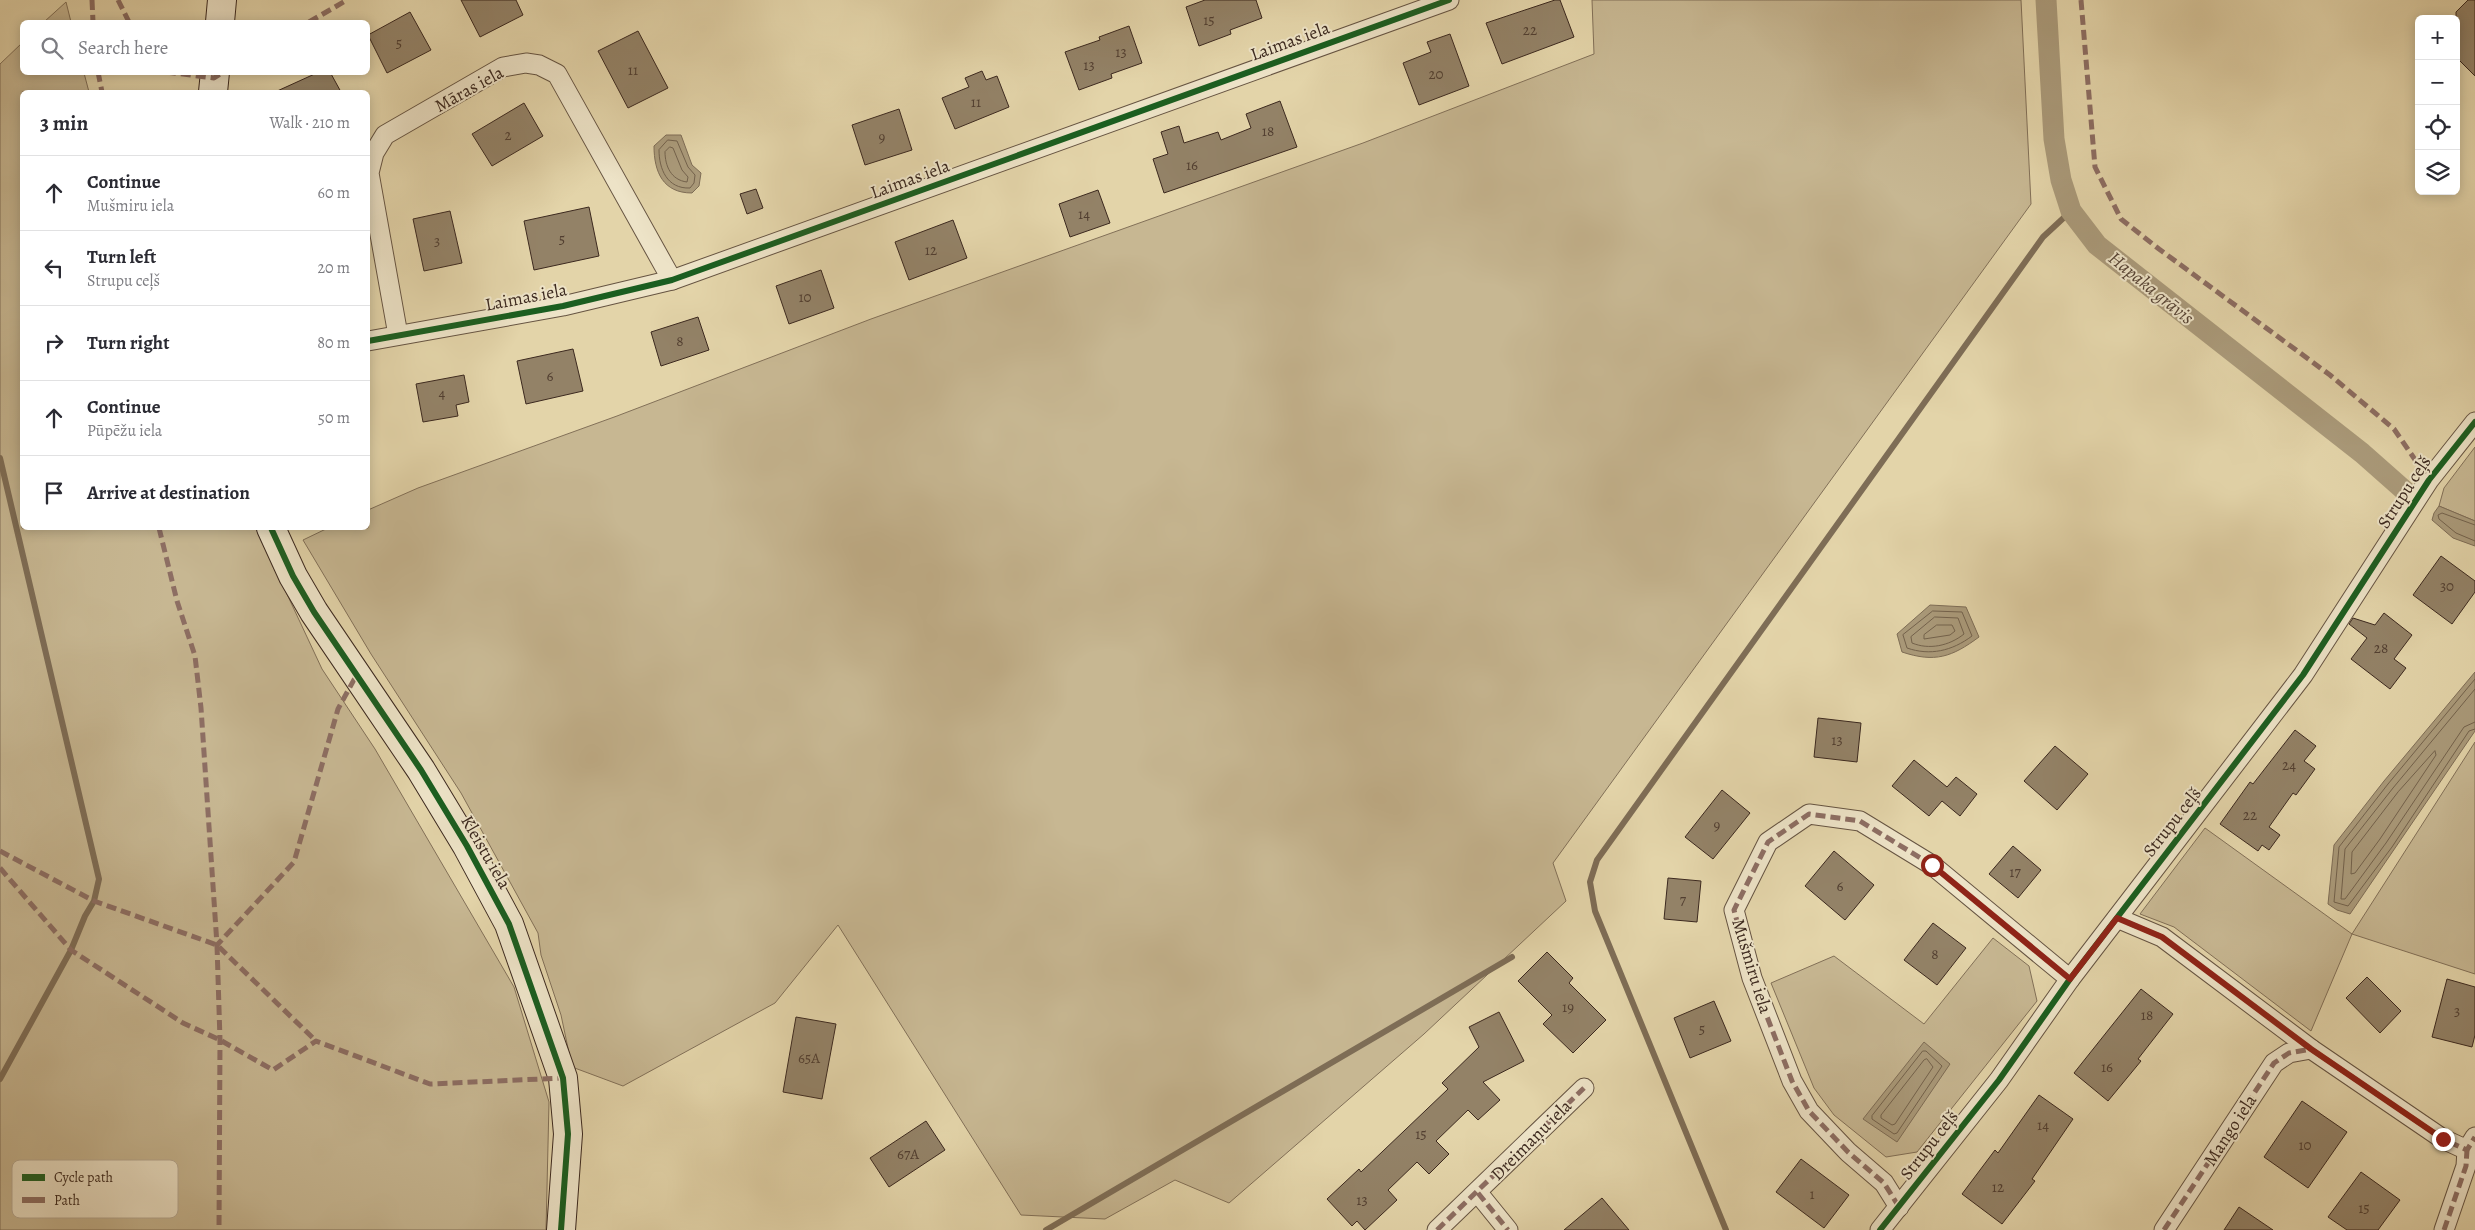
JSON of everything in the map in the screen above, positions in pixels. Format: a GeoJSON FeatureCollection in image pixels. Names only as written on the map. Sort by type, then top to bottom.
{"type":"FeatureCollection","features":[{"type":"Feature","properties":{"kind":"street"},"geometry":{"type":"LineString","coordinates":[[220,20],[222,0]]}},
{"type":"Feature","properties":{"kind":"street","name":"Laimas iela"},"geometry":{"type":"LineString","coordinates":[[370,341],[563,306],[672,280],[1449,0]]}},
{"type":"Feature","properties":{"kind":"street","name":"Māras iela"},"geometry":{"type":"LineString","coordinates":[[370,169],[374,153],[385,135],[503,68],[518,64],[538,65],[557,74],[672,280]]}},
{"type":"Feature","properties":{"kind":"street"},"geometry":{"type":"LineString","coordinates":[[213,90],[215,75]]}},
{"type":"Feature","properties":{"kind":"street","name":"Māras iela"},"geometry":{"type":"LineString","coordinates":[[370,179],[398,335]]}},
{"type":"Feature","properties":{"kind":"street","name":"Strupu ceļš"},"geometry":{"type":"LineString","coordinates":[[1880,1230],[1999,1080],[2070,979],[2303,675],[2429,480],[2475,422]]}},
{"type":"Feature","properties":{"kind":"street","name":"Kleistu iela"},"geometry":{"type":"LineString","coordinates":[[273,530],[293,576],[314,612],[420,770],[467,846],[509,924],[563,1078],[568,1134],[561,1230]]}},
{"type":"Feature","properties":{"kind":"street","name":"Mušmiru iela"},"geometry":{"type":"LineString","coordinates":[[1899,1207],[1884,1183],[1848,1152],[1809,1111],[1792,1081],[1752,978],[1734,910],[1768,842],[1808,814],[1860,821],[1932,865],[2070,979]]}},
{"type":"Feature","properties":{"kind":"street"},"geometry":{"type":"LineString","coordinates":[[2117,918],[2162,937],[2311,1049],[2443,1139],[2471,1144],[2466,1166],[2444,1230]]}},
{"type":"Feature","properties":{"kind":"street","name":"Mango iela"},"geometry":{"type":"LineString","coordinates":[[2164,1230],[2274,1063],[2289,1053],[2311,1049]]}},
{"type":"Feature","properties":{"kind":"street","name":"Dreimaņu iela"},"geometry":{"type":"LineString","coordinates":[[1437,1230],[1478,1193],[1584,1088]]}},
{"type":"Feature","properties":{"kind":"street","name":"Dreimaņu iela"},"geometry":{"type":"LineString","coordinates":[[1478,1193],[1508,1230]]}},
{"type":"Feature","properties":{"kind":"shaded area"},"geometry":{"type":"Polygon","coordinates":[[[1592,0],[2021,0],[2031,204],[1553,863],[1566,901],[1424,1034],[1229,1203],[1175,1180],[1105,1219],[1021,1215],[838,925],[775,1003],[623,1086],[572,1067],[561,1015],[541,955],[538,933],[461,793],[371,654],[303,540],[324,530],[370,530],[370,509],[418,488],[617,416],[871,319],[1363,143],[1594,54],[1592,0]]]}},
{"type":"Feature","properties":{"kind":"shaded area"},"geometry":{"type":"Polygon","coordinates":[[[66,2],[70,20],[46,20],[66,2]]]}},
{"type":"Feature","properties":{"kind":"shaded area"},"geometry":{"type":"Polygon","coordinates":[[[20,45],[20,75],[85,75],[88,90],[20,90],[20,530],[257,530],[322,669],[375,749],[514,987],[549,1102],[546,1230],[0,1230],[0,64],[20,45]]]}},
{"type":"Feature","properties":{"kind":"shaded area"},"geometry":{"type":"Polygon","coordinates":[[[2475,447],[2475,521],[2439,506],[2444,488],[2475,447]]]}},
{"type":"Feature","properties":{"kind":"shaded area"},"geometry":{"type":"Polygon","coordinates":[[[2475,742],[2475,974],[2352,934],[2475,742]]]}},
{"type":"Feature","properties":{"kind":"shaded area"},"geometry":{"type":"Polygon","coordinates":[[[2205,828],[2352,934],[2311,1031],[2174,927],[2140,914],[2205,828]]]}},
{"type":"Feature","properties":{"kind":"shaded area"},"geometry":{"type":"Polygon","coordinates":[[[1993,938],[2029,966],[2037,1001],[1917,1152],[1886,1157],[1834,1115],[1814,1088],[1771,983],[1834,956],[1924,1024],[1993,938]]]}},
{"type":"Feature","properties":{"kind":"water"},"geometry":{"type":"Polygon","coordinates":[[[666,135],[681,135],[692,165],[701,173],[699,186],[692,193],[682,192],[667,185],[658,172],[654,146],[666,135]]]}},
{"type":"Feature","properties":{"kind":"water"},"geometry":{"type":"Polygon","coordinates":[[[2439,506],[2475,521],[2475,546],[2453,538],[2432,520],[2439,506]]]}},
{"type":"Feature","properties":{"kind":"water"},"geometry":{"type":"Polygon","coordinates":[[[1930,605],[1966,607],[1979,637],[1960,649],[1943,656],[1924,657],[1902,652],[1897,634],[1930,605]]]}},
{"type":"Feature","properties":{"kind":"water"},"geometry":{"type":"Polygon","coordinates":[[[2475,672],[2475,731],[2350,914],[2337,910],[2328,904],[2334,845],[2384,781],[2475,672]]]}},
{"type":"Feature","properties":{"kind":"water"},"geometry":{"type":"Polygon","coordinates":[[[1924,1042],[1950,1064],[1897,1142],[1863,1119],[1924,1042]]]}},
{"type":"Feature","properties":{"kind":"building"},"geometry":{"type":"Polygon","coordinates":[[[461,0],[516,0],[523,15],[480,37],[461,0]]]}},
{"type":"Feature","properties":{"kind":"building"},"geometry":{"type":"Polygon","coordinates":[[[1205,0],[1256,0],[1262,18],[1230,30],[1231,34],[1199,46],[1186,7],[1205,0]]]}},
{"type":"Feature","properties":{"kind":"building"},"geometry":{"type":"Polygon","coordinates":[[[1560,0],[1574,37],[1502,64],[1486,23],[1560,0]]]}},
{"type":"Feature","properties":{"kind":"building"},"geometry":{"type":"Polygon","coordinates":[[[2468,0],[2475,0],[2475,76],[2460,61],[2460,15],[2456,15],[2456,12],[2468,0]]]}},
{"type":"Feature","properties":{"kind":"building"},"geometry":{"type":"Polygon","coordinates":[[[410,12],[431,50],[387,73],[370,39],[370,34],[410,12]]]}},
{"type":"Feature","properties":{"kind":"building"},"geometry":{"type":"Polygon","coordinates":[[[1129,26],[1142,63],[1111,74],[1112,78],[1079,90],[1065,52],[1100,40],[1099,37],[1129,26]]]}},
{"type":"Feature","properties":{"kind":"building"},"geometry":{"type":"Polygon","coordinates":[[[638,31],[668,88],[628,108],[598,51],[638,31]]]}},
{"type":"Feature","properties":{"kind":"building"},"geometry":{"type":"Polygon","coordinates":[[[1450,34],[1469,86],[1419,105],[1403,63],[1431,52],[1427,42],[1450,34]]]}},
{"type":"Feature","properties":{"kind":"building"},"geometry":{"type":"Polygon","coordinates":[[[982,71],[986,80],[997,76],[1009,107],[955,129],[942,98],[969,87],[965,78],[982,71]]]}},
{"type":"Feature","properties":{"kind":"building"},"geometry":{"type":"Polygon","coordinates":[[[312,75],[332,75],[340,90],[279,90],[312,75]]]}},
{"type":"Feature","properties":{"kind":"building"},"geometry":{"type":"Polygon","coordinates":[[[1280,101],[1297,147],[1164,193],[1153,159],[1168,154],[1161,132],[1179,126],[1184,143],[1218,132],[1221,140],[1251,128],[1246,114],[1280,101]]]}},
{"type":"Feature","properties":{"kind":"building"},"geometry":{"type":"Polygon","coordinates":[[[524,103],[543,136],[492,166],[472,134],[524,103]]]}},
{"type":"Feature","properties":{"kind":"building"},"geometry":{"type":"Polygon","coordinates":[[[899,109],[912,150],[865,165],[852,125],[899,109]]]}},
{"type":"Feature","properties":{"kind":"building"},"geometry":{"type":"Polygon","coordinates":[[[756,189],[763,208],[747,214],[740,194],[756,189]]]}},
{"type":"Feature","properties":{"kind":"building"},"geometry":{"type":"Polygon","coordinates":[[[1098,190],[1110,223],[1070,237],[1059,204],[1098,190]]]}},
{"type":"Feature","properties":{"kind":"building"},"geometry":{"type":"Polygon","coordinates":[[[589,207],[599,256],[534,270],[524,221],[589,207]]]}},
{"type":"Feature","properties":{"kind":"building"},"geometry":{"type":"Polygon","coordinates":[[[450,211],[462,263],[424,271],[413,219],[450,211]]]}},
{"type":"Feature","properties":{"kind":"building"},"geometry":{"type":"Polygon","coordinates":[[[953,220],[967,258],[909,280],[895,242],[953,220]]]}},
{"type":"Feature","properties":{"kind":"building"},"geometry":{"type":"Polygon","coordinates":[[[821,270],[834,308],[789,324],[776,286],[821,270]]]}},
{"type":"Feature","properties":{"kind":"building"},"geometry":{"type":"Polygon","coordinates":[[[698,317],[709,350],[661,366],[651,332],[698,317]]]}},
{"type":"Feature","properties":{"kind":"building"},"geometry":{"type":"Polygon","coordinates":[[[573,349],[583,391],[526,404],[517,361],[573,349]]]}},
{"type":"Feature","properties":{"kind":"building"},"geometry":{"type":"Polygon","coordinates":[[[464,375],[469,402],[456,405],[458,416],[423,422],[416,384],[464,375]]]}},
{"type":"Feature","properties":{"kind":"building"},"geometry":{"type":"Polygon","coordinates":[[[2441,556],[2475,581],[2475,592],[2452,624],[2413,595],[2441,556]]]}},
{"type":"Feature","properties":{"kind":"building"},"geometry":{"type":"Polygon","coordinates":[[[2384,613],[2412,635],[2394,659],[2406,668],[2390,689],[2351,659],[2367,638],[2349,624],[2353,618],[2375,625],[2384,613]]]}},
{"type":"Feature","properties":{"kind":"building"},"geometry":{"type":"Polygon","coordinates":[[[1818,718],[1861,723],[1857,762],[1814,757],[1818,718]]]}},
{"type":"Feature","properties":{"kind":"building"},"geometry":{"type":"Polygon","coordinates":[[[2295,730],[2316,746],[2304,761],[2315,769],[2296,795],[2293,793],[2269,827],[2280,835],[2269,850],[2262,845],[2258,851],[2220,824],[2250,782],[2253,784],[2295,730]]]}},
{"type":"Feature","properties":{"kind":"building"},"geometry":{"type":"Polygon","coordinates":[[[2055,746],[2088,774],[2057,810],[2024,781],[2055,746]]]}},
{"type":"Feature","properties":{"kind":"building"},"geometry":{"type":"Polygon","coordinates":[[[1914,760],[1947,787],[1956,777],[1977,794],[1960,816],[1942,801],[1929,816],[1892,786],[1914,760]]]}},
{"type":"Feature","properties":{"kind":"building"},"geometry":{"type":"Polygon","coordinates":[[[1722,790],[1750,813],[1713,859],[1685,837],[1722,790]]]}},
{"type":"Feature","properties":{"kind":"building"},"geometry":{"type":"Polygon","coordinates":[[[2013,846],[2041,870],[2018,898],[1989,874],[2013,846]]]}},
{"type":"Feature","properties":{"kind":"building"},"geometry":{"type":"Polygon","coordinates":[[[1834,851],[1874,885],[1845,920],[1805,886],[1834,851]]]}},
{"type":"Feature","properties":{"kind":"building"},"geometry":{"type":"Polygon","coordinates":[[[1668,878],[1701,881],[1697,922],[1664,919],[1668,878]]]}},
{"type":"Feature","properties":{"kind":"building"},"geometry":{"type":"Polygon","coordinates":[[[1933,923],[1966,948],[1937,985],[1904,960],[1933,923]]]}},
{"type":"Feature","properties":{"kind":"building"},"geometry":{"type":"Polygon","coordinates":[[[1547,952],[1573,978],[1569,983],[1606,1020],[1573,1053],[1543,1024],[1552,1015],[1518,981],[1547,952]]]}},
{"type":"Feature","properties":{"kind":"building"},"geometry":{"type":"Polygon","coordinates":[[[2367,977],[2401,1011],[2380,1033],[2346,998],[2367,977]]]}},
{"type":"Feature","properties":{"kind":"building"},"geometry":{"type":"Polygon","coordinates":[[[2447,979],[2475,987],[2475,1035],[2472,1047],[2432,1037],[2447,979]]]}},
{"type":"Feature","properties":{"kind":"building"},"geometry":{"type":"Polygon","coordinates":[[[2141,989],[2173,1014],[2138,1059],[2141,1061],[2108,1101],[2074,1073],[2141,989]]]}},
{"type":"Feature","properties":{"kind":"building"},"geometry":{"type":"Polygon","coordinates":[[[1714,1001],[1731,1041],[1690,1058],[1674,1018],[1714,1001]]]}},
{"type":"Feature","properties":{"kind":"building"},"geometry":{"type":"Polygon","coordinates":[[[1499,1012],[1524,1061],[1483,1082],[1500,1100],[1478,1120],[1468,1110],[1436,1141],[1449,1154],[1429,1174],[1417,1162],[1388,1190],[1397,1200],[1365,1230],[1357,1221],[1352,1226],[1327,1199],[1359,1169],[1361,1172],[1448,1089],[1442,1083],[1479,1047],[1469,1027],[1499,1012]]]}},
{"type":"Feature","properties":{"kind":"building"},"geometry":{"type":"Polygon","coordinates":[[[796,1017],[836,1024],[822,1099],[783,1092],[796,1017]]]}},
{"type":"Feature","properties":{"kind":"building"},"geometry":{"type":"Polygon","coordinates":[[[2039,1095],[2073,1119],[2032,1179],[2035,1181],[2002,1224],[1962,1194],[1995,1150],[1998,1153],[2039,1095]]]}},
{"type":"Feature","properties":{"kind":"building"},"geometry":{"type":"Polygon","coordinates":[[[2302,1101],[2347,1132],[2308,1188],[2264,1157],[2302,1101]]]}},
{"type":"Feature","properties":{"kind":"building"},"geometry":{"type":"Polygon","coordinates":[[[926,1121],[945,1150],[889,1187],[870,1158],[926,1121]]]}},
{"type":"Feature","properties":{"kind":"building"},"geometry":{"type":"Polygon","coordinates":[[[1801,1159],[1849,1195],[1824,1228],[1776,1192],[1801,1159]]]}},
{"type":"Feature","properties":{"kind":"building"},"geometry":{"type":"Polygon","coordinates":[[[2361,1172],[2400,1200],[2378,1230],[2347,1230],[2328,1217],[2361,1172]]]}},
{"type":"Feature","properties":{"kind":"building"},"geometry":{"type":"Polygon","coordinates":[[[1602,1198],[1629,1230],[1564,1230],[1602,1198]]]}},
{"type":"Feature","properties":{"kind":"building"},"geometry":{"type":"Polygon","coordinates":[[[2239,1207],[2273,1230],[2224,1230],[2239,1207]]]}},
{"type":"Feature","properties":{"kind":"waterway","name":"Hapaka grāvis"},"geometry":{"type":"LineString","coordinates":[[2046,0],[2054,139],[2061,180],[2071,211],[2097,245],[2362,453],[2405,491]]}},
{"type":"Feature","properties":{"kind":"waterway"},"geometry":{"type":"LineString","coordinates":[[1726,1230],[1595,911],[1590,882],[1597,860],[2043,237],[2071,211]]}},
{"type":"Feature","properties":{"kind":"waterway"},"geometry":{"type":"LineString","coordinates":[[0,458],[99,879],[94,901],[85,916],[71,950],[0,1079]]}},
{"type":"Feature","properties":{"kind":"waterway"},"geometry":{"type":"LineString","coordinates":[[1046,1230],[1512,957]]}},
{"type":"Feature","properties":{"kind":"marked path"},"geometry":{"type":"LineString","coordinates":[[92,0],[93,20]]}},
{"type":"Feature","properties":{"kind":"marked path"},"geometry":{"type":"LineString","coordinates":[[118,0],[128,20]]}},
{"type":"Feature","properties":{"kind":"marked path"},"geometry":{"type":"LineString","coordinates":[[312,20],[347,0]]}},
{"type":"Feature","properties":{"kind":"marked path"},"geometry":{"type":"LineString","coordinates":[[2081,0],[2095,167],[2121,219],[2330,375],[2394,429],[2429,480]]}},
{"type":"Feature","properties":{"kind":"marked path"},"geometry":{"type":"LineString","coordinates":[[99,75],[102,90]]}},
{"type":"Feature","properties":{"kind":"marked path"},"geometry":{"type":"LineString","coordinates":[[190,75],[214,78],[218,75]]}},
{"type":"Feature","properties":{"kind":"marked path"},"geometry":{"type":"LineString","coordinates":[[159,530],[177,601],[195,656],[201,708],[217,945],[294,862],[338,709],[356,676]]}},
{"type":"Feature","properties":{"kind":"marked path"},"geometry":{"type":"LineString","coordinates":[[1899,1207],[1884,1183],[1848,1152],[1809,1111],[1792,1081],[1752,978],[1734,910],[1768,842],[1809,814],[1860,821],[1932,865],[2070,979]]}},
{"type":"Feature","properties":{"kind":"marked path"},"geometry":{"type":"LineString","coordinates":[[0,851],[94,901],[217,945],[316,1041]]}},
{"type":"Feature","properties":{"kind":"marked path"},"geometry":{"type":"LineString","coordinates":[[0,868],[71,950],[183,1023],[220,1040],[273,1070],[316,1041],[430,1084],[563,1078]]}},
{"type":"Feature","properties":{"kind":"marked path"},"geometry":{"type":"LineString","coordinates":[[2115,920],[2117,918],[2162,937],[2311,1049],[2443,1139],[2467,1150],[2475,1137]]}},
{"type":"Feature","properties":{"kind":"marked path"},"geometry":{"type":"LineString","coordinates":[[217,945],[220,1040],[219,1230]]}},
{"type":"Feature","properties":{"kind":"marked path"},"geometry":{"type":"LineString","coordinates":[[2164,1230],[2274,1063],[2289,1053],[2311,1049]]}},
{"type":"Feature","properties":{"kind":"marked path"},"geometry":{"type":"LineString","coordinates":[[1437,1230],[1584,1088]]}},
{"type":"Feature","properties":{"kind":"marked path"},"geometry":{"type":"LineString","coordinates":[[2444,1230],[2466,1166],[2467,1150]]}},
{"type":"Feature","properties":{"kind":"marked path"},"geometry":{"type":"LineString","coordinates":[[1478,1193],[1508,1230]]}},
{"type":"Feature","properties":{"kind":"cycle path"},"geometry":{"type":"LineString","coordinates":[[370,341],[563,306],[672,280],[1449,0]]}},
{"type":"Feature","properties":{"kind":"cycle path"},"geometry":{"type":"LineString","coordinates":[[1880,1230],[1999,1080],[2070,979],[2303,675],[2429,480],[2475,422]]}},
{"type":"Feature","properties":{"kind":"cycle path"},"geometry":{"type":"LineString","coordinates":[[272,530],[293,576],[314,612],[421,770],[467,846],[509,924],[563,1078],[568,1134],[561,1230]]}},
{"type":"Feature","properties":{"kind":"route"},"geometry":{"type":"LineString","coordinates":[[1932,865],[2070,979],[2117,918],[2162,937],[2311,1049],[2443,1139]]}}]}
